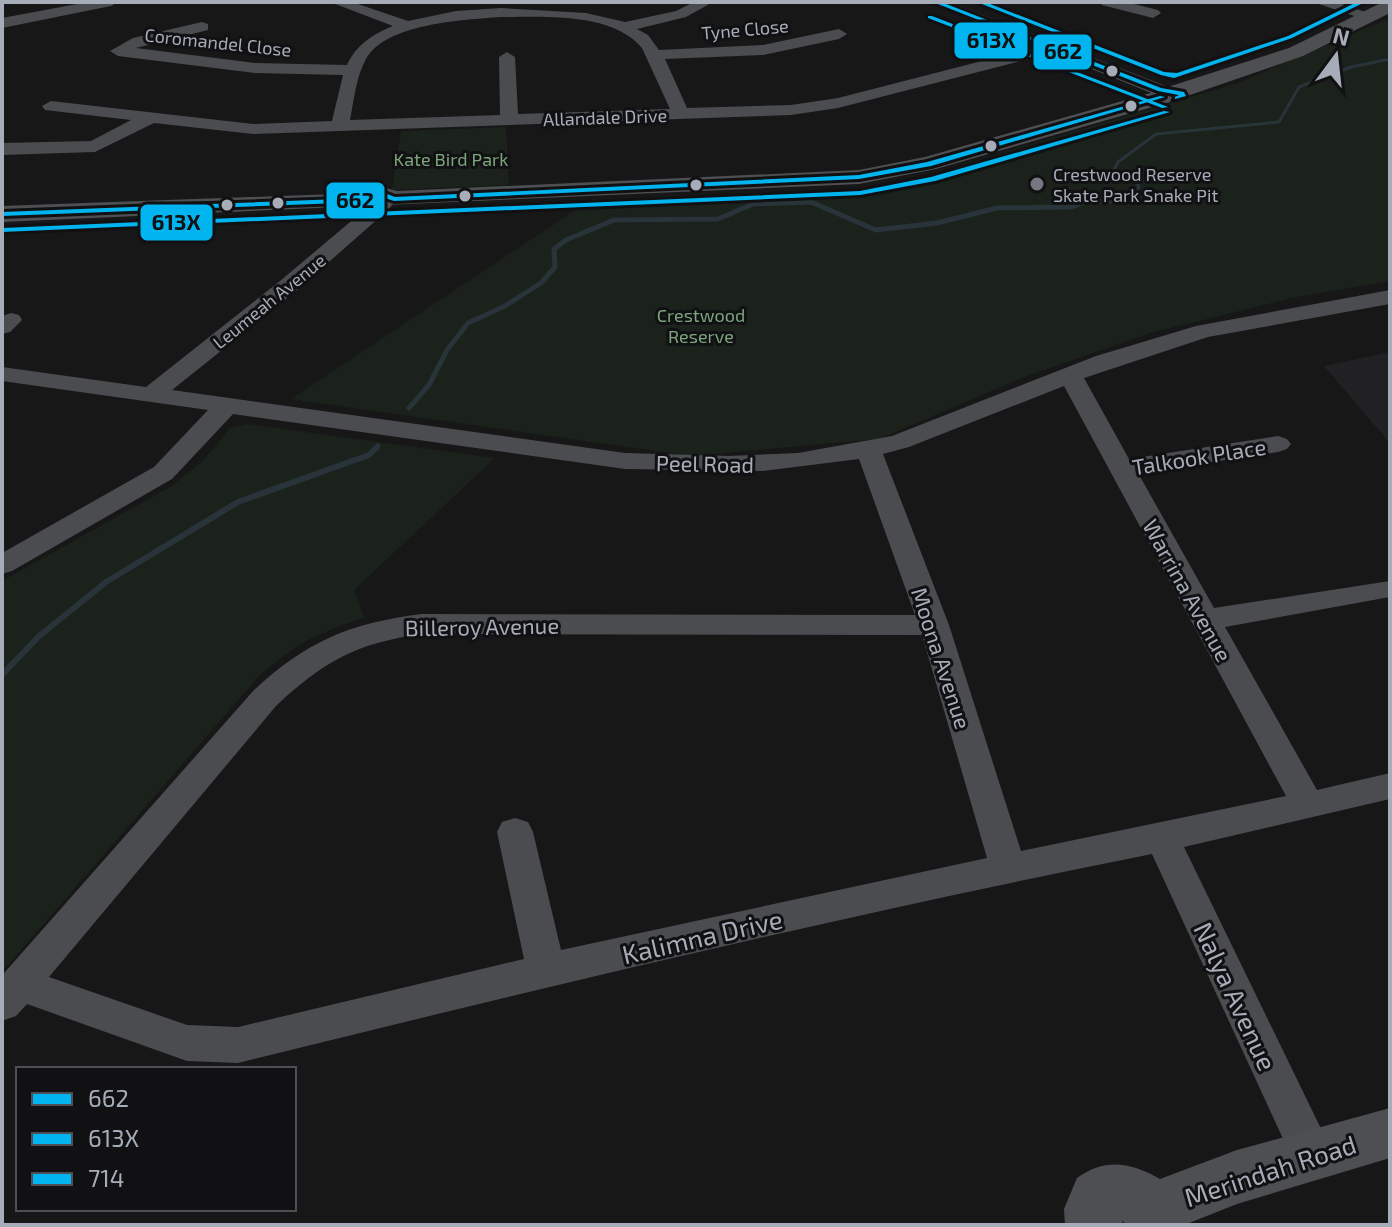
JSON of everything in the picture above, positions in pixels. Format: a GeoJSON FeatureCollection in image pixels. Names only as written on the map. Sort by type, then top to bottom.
{"type":"FeatureCollection","features":[{"type":"Feature","properties":{"kind":"main road"},"geometry":{"type":"LineString","coordinates":[[2,214],[381,201],[807,182],[869,176],[928,164],[1296,52],[1390,6]]}},
{"type":"Feature","properties":{"kind":"main road","name":"Merindah Road"},"geometry":{"type":"LineString","coordinates":[[1153,1218],[1237,1177],[1311,1153],[1390,1133]]}},
{"type":"Feature","properties":{"kind":"main road"},"geometry":{"type":"LineString","coordinates":[[1090,1225],[1094,1202],[1099,1194],[1113,1189],[1140,1197],[1153,1218]]}},
{"type":"Feature","properties":{"kind":"street"},"geometry":{"type":"LineString","coordinates":[[2,23],[111,2]]}},
{"type":"Feature","properties":{"kind":"street"},"geometry":{"type":"LineString","coordinates":[[337,2],[407,26]]}},
{"type":"Feature","properties":{"kind":"street"},"geometry":{"type":"LineString","coordinates":[[625,27],[681,14],[706,2]]}},
{"type":"Feature","properties":{"kind":"street"},"geometry":{"type":"LineString","coordinates":[[936,2],[1167,93]]}},
{"type":"Feature","properties":{"kind":"street"},"geometry":{"type":"LineString","coordinates":[[958,10],[985,2]]}},
{"type":"Feature","properties":{"kind":"street"},"geometry":{"type":"LineString","coordinates":[[1107,2],[1153,13]]}},
{"type":"Feature","properties":{"kind":"street"},"geometry":{"type":"LineString","coordinates":[[1320,2],[1369,16]]}},
{"type":"Feature","properties":{"kind":"street"},"geometry":{"type":"LineString","coordinates":[[340,126],[353,70],[363,51],[376,40],[407,26],[477,7],[561,7],[625,27],[640,36],[653,55],[681,114]]}},
{"type":"Feature","properties":{"kind":"street","name":"Coromandel Close"},"geometry":{"type":"LineString","coordinates":[[202,27],[139,41],[118,51],[255,68],[353,70]]}},
{"type":"Feature","properties":{"kind":"street","name":"Tyne Close"},"geometry":{"type":"LineString","coordinates":[[653,55],[763,50],[839,34]]}},
{"type":"Feature","properties":{"kind":"street","name":"Allandale Drive"},"geometry":{"type":"LineString","coordinates":[[51,106],[253,129],[791,110],[838,103],[1053,48]]}},
{"type":"Feature","properties":{"kind":"street"},"geometry":{"type":"LineString","coordinates":[[507,57],[509,120]]}},
{"type":"Feature","properties":{"kind":"street"},"geometry":{"type":"LineString","coordinates":[[2,149],[95,146],[150,118]]}},
{"type":"Feature","properties":{"kind":"street","name":"Leumeah Avenue"},"geometry":{"type":"LineString","coordinates":[[152,394],[288,286],[381,201]]}},
{"type":"Feature","properties":{"kind":"street","name":"Peel Road"},"geometry":{"type":"LineString","coordinates":[[2,374],[625,461],[776,463],[869,450],[900,442],[1104,361],[1204,331],[1390,297]]}},
{"type":"Feature","properties":{"kind":"street","name":"Warrina Avenue"},"geometry":{"type":"LineString","coordinates":[[1070,375],[1307,803]]}},
{"type":"Feature","properties":{"kind":"street"},"geometry":{"type":"LineString","coordinates":[[2,565],[163,473],[228,404]]}},
{"type":"Feature","properties":{"kind":"street","name":"Talkook Place"},"geometry":{"type":"LineString","coordinates":[[1120,468],[1278,444]]}},
{"type":"Feature","properties":{"kind":"street","name":"Moona Avenue"},"geometry":{"type":"LineString","coordinates":[[869,450],[934,625],[1008,868]]}},
{"type":"Feature","properties":{"kind":"street"},"geometry":{"type":"LineString","coordinates":[[1205,620],[1385,589]]}},
{"type":"Feature","properties":{"kind":"street","name":"Billeroy Avenue"},"geometry":{"type":"LineString","coordinates":[[11,994],[265,698],[293,670],[327,646],[356,635],[422,624],[934,625]]}},
{"type":"Feature","properties":{"kind":"street","name":"Kalimna Drive"},"geometry":{"type":"LineString","coordinates":[[11,994],[187,1043],[238,1045],[546,970],[1390,786]]}},
{"type":"Feature","properties":{"kind":"street"},"geometry":{"type":"LineString","coordinates":[[515,832],[546,970]]}},
{"type":"Feature","properties":{"kind":"street","name":"Nalya Avenue"},"geometry":{"type":"LineString","coordinates":[[1162,838],[1311,1153]]}},
{"type":"Feature","properties":{"kind":"shaded area"},"geometry":{"type":"Polygon","coordinates":[[[1390,352],[1390,443],[1324,366],[1390,352]]]}},
{"type":"Feature","properties":{"kind":"green space","name":"Crestwood Reserve"},"geometry":{"type":"Polygon","coordinates":[[[1390,18],[1390,281],[1292,298],[1150,333],[1019,379],[879,439],[691,456],[291,399],[592,199],[884,188],[1238,83],[1390,18]]]}},
{"type":"Feature","properties":{"kind":"green space","name":"Kate Bird Park"},"geometry":{"type":"Polygon","coordinates":[[[506,127],[509,185],[392,190],[401,131],[506,127]]]}},
{"type":"Feature","properties":{"kind":"green space"},"geometry":{"type":"Polygon","coordinates":[[[247,424],[495,458],[354,590],[364,618],[308,640],[259,676],[2,972],[2,581],[170,487],[203,461],[230,428],[247,424]]]}},
{"type":"Feature","properties":{"kind":"waterway"},"geometry":{"type":"LineString","coordinates":[[1136,193],[1139,186],[1131,177],[1114,170],[1118,162],[1156,134],[1279,122],[1299,87],[1351,67],[1390,59]]}},
{"type":"Feature","properties":{"kind":"waterway"},"geometry":{"type":"LineString","coordinates":[[409,408],[429,385],[447,350],[468,323],[505,306],[541,283],[555,267],[554,249],[566,240],[614,220],[718,219],[753,204],[811,202],[876,230],[937,223],[997,208],[1072,207],[1085,202],[1127,200],[1136,193]]}},
{"type":"Feature","properties":{"kind":"waterway"},"geometry":{"type":"LineString","coordinates":[[2,675],[38,637],[106,582],[238,502],[369,455],[378,446]]}},
{"type":"Feature","properties":{"kind":"transit line","name":"662"},"geometry":{"type":"LineString","coordinates":[[936,2],[1160,90],[1182,93],[1183,96],[1177,98]]}},
{"type":"Feature","properties":{"kind":"transit line","name":"714"},"geometry":{"type":"LineString","coordinates":[[980,2],[1163,74],[1180,75]]}},
{"type":"Feature","properties":{"kind":"transit line","name":"714"},"geometry":{"type":"LineString","coordinates":[[1174,76],[1290,37],[1362,2]]}},
{"type":"Feature","properties":{"kind":"transit line","name":"613X"},"geometry":{"type":"LineString","coordinates":[[930,17],[1164,107]]}},
{"type":"Feature","properties":{"kind":"transit line","name":"662"},"geometry":{"type":"LineString","coordinates":[[2,214],[367,200],[382,194],[394,199],[859,177],[928,164],[1162,97]]}},
{"type":"Feature","properties":{"kind":"transit line","name":"613X"},"geometry":{"type":"LineString","coordinates":[[3,230],[860,193],[932,179],[1166,112]]}},
{"type":"Feature","properties":{"kind":"place","name":"Crestwood Reserve Skate Park Snake Pit"},"geometry":{"type":"Point","coordinates":[1037,184]}}]}
